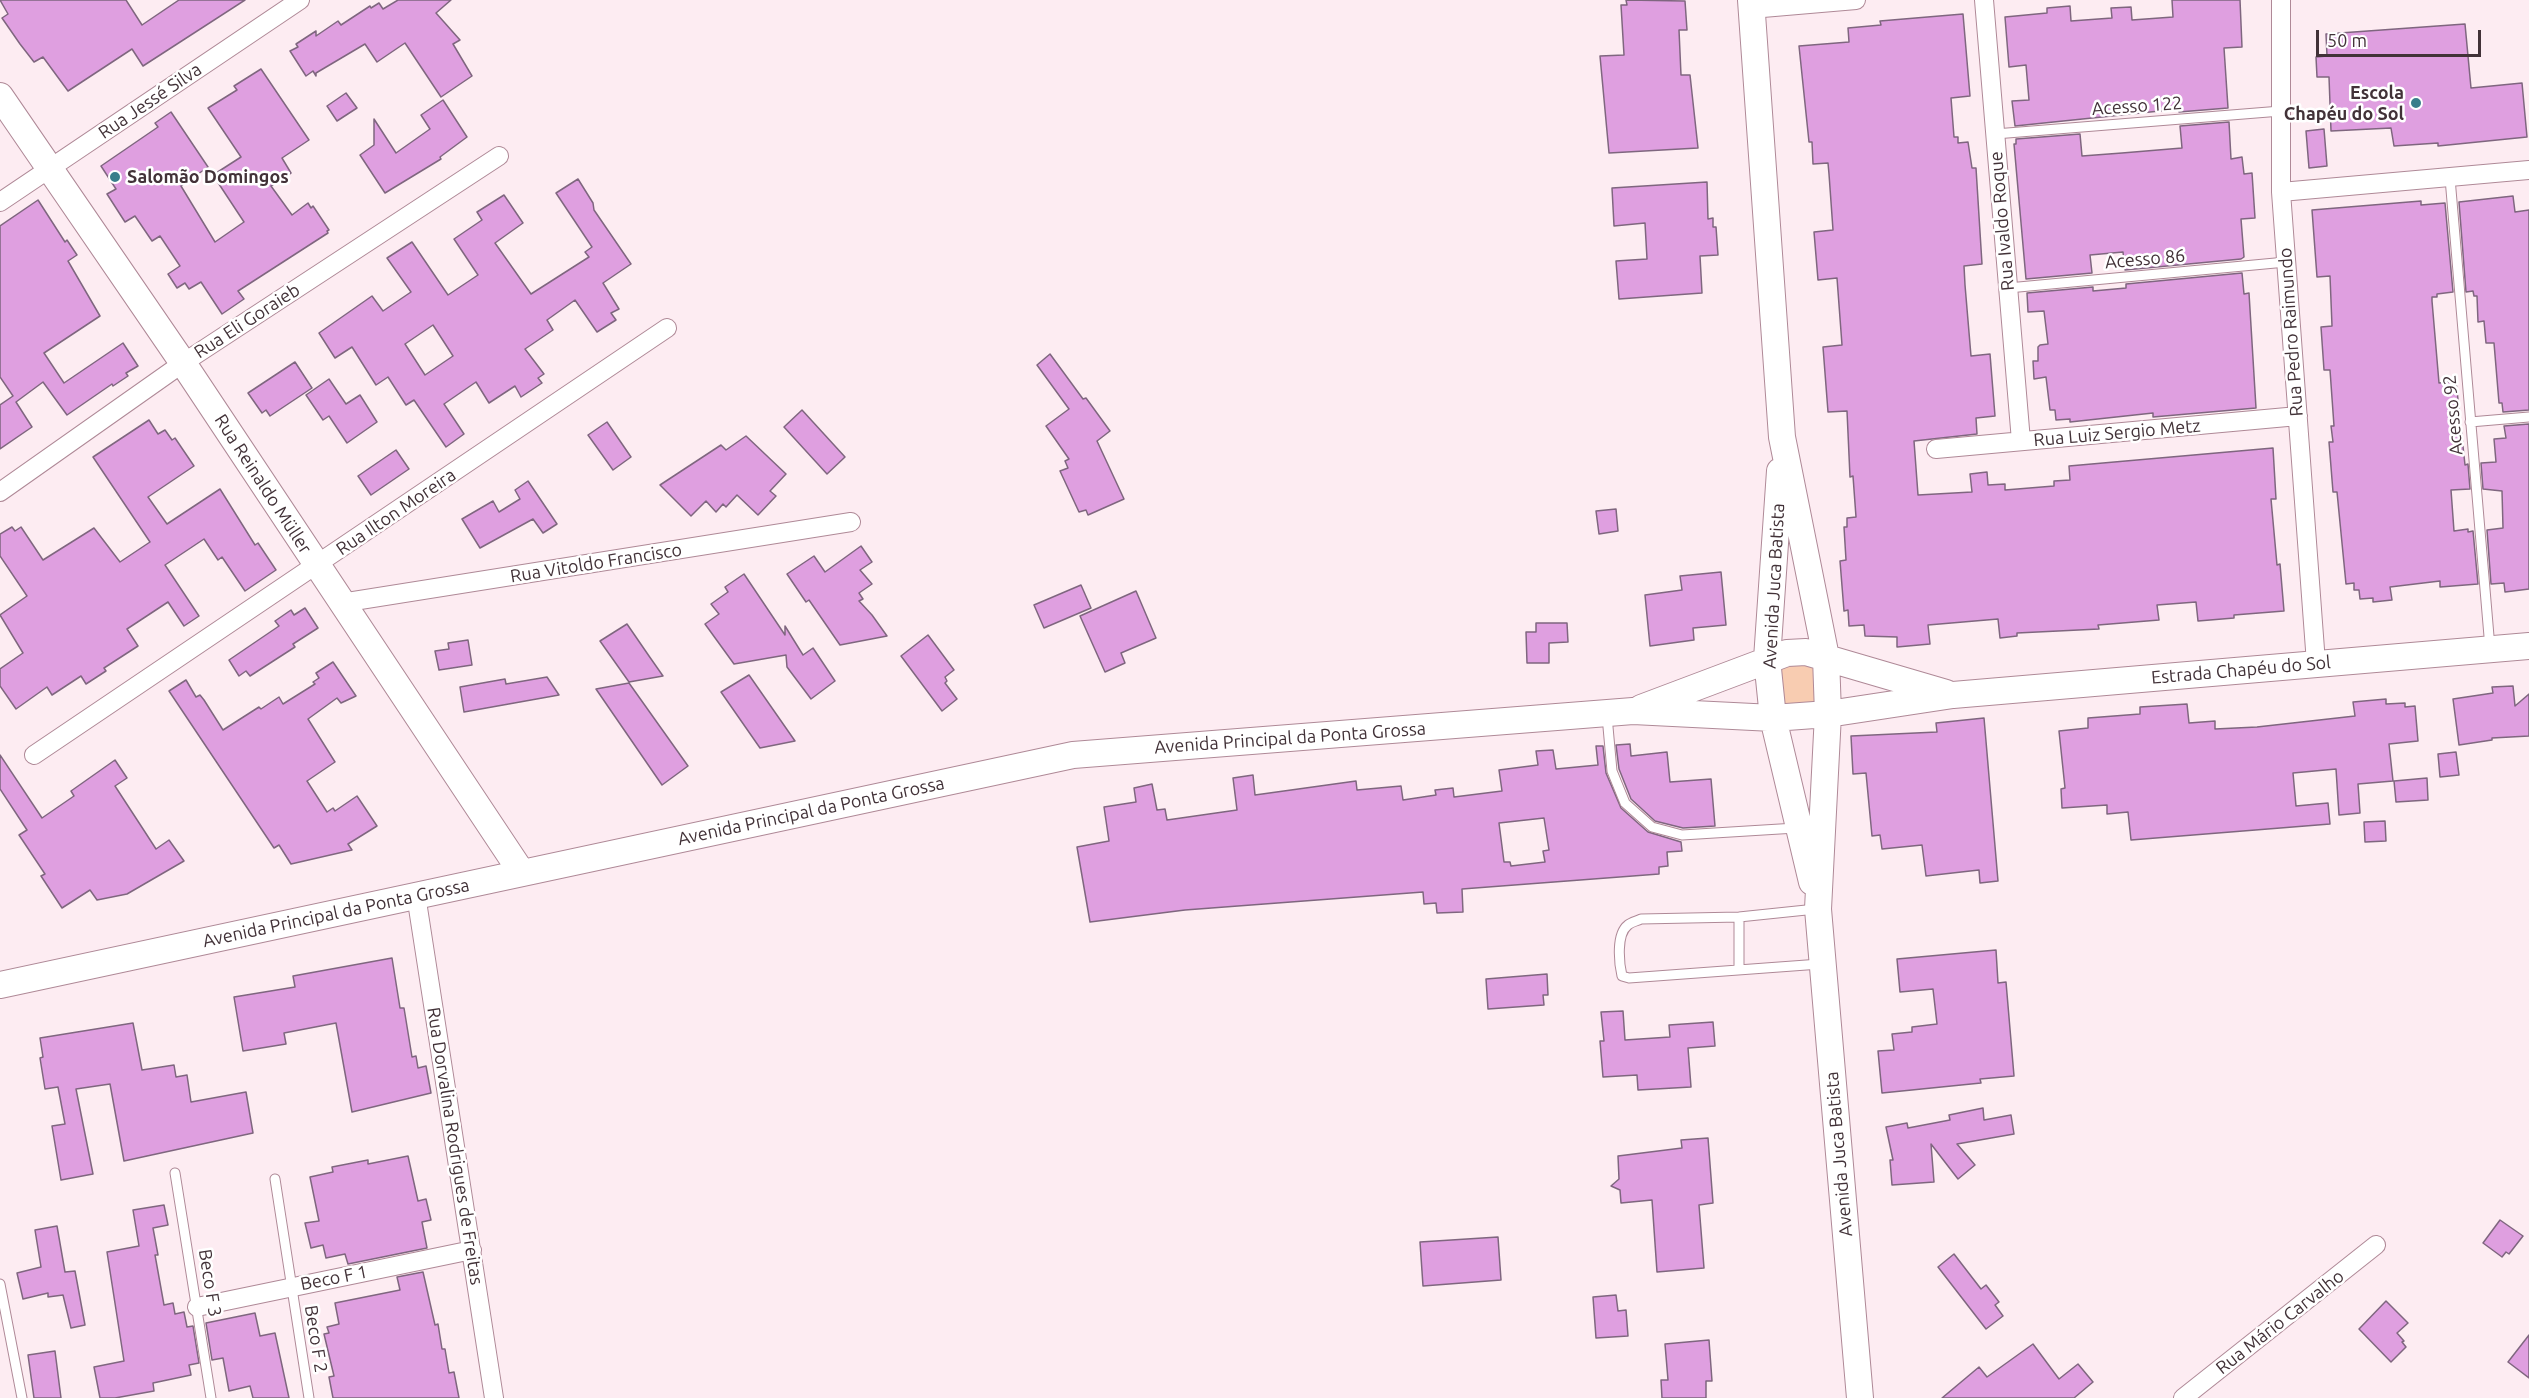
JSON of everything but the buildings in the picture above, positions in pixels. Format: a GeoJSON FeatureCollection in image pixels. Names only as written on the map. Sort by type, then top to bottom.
{"type":"FeatureCollection","features":[{"type":"Feature","properties":{"kind":"main road","name":"Avenida Juca Batista"},"geometry":{"type":"LineString","coordinates":[[1751,4],[1782,437],[1826,657],[1828,714],[1818,909]]}},
{"type":"Feature","properties":{"kind":"main road","name":"Rua Reinaldo Müller"},"geometry":{"type":"LineString","coordinates":[[0,96],[183,363],[522,873]]}},
{"type":"Feature","properties":{"kind":"main road","name":"Avenida Juca Batista"},"geometry":{"type":"LineString","coordinates":[[1782,437],[1767,659],[1773,718],[1818,909],[1860,1398]]}},
{"type":"Feature","properties":{"kind":"main road","name":"Estrada Chapéu do Sol"},"geometry":{"type":"LineString","coordinates":[[1773,718],[1828,714],[1953,695],[2529,646]]}},
{"type":"Feature","properties":{"kind":"main road","name":"Avenida Principal da Ponta Grossa"},"geometry":{"type":"LineString","coordinates":[[1633,711],[1787,653],[1806,652],[1826,657]]}},
{"type":"Feature","properties":{"kind":"main road","name":"Estrada Chapéu do Sol"},"geometry":{"type":"LineString","coordinates":[[1826,657],[1953,695]]}},
{"type":"Feature","properties":{"kind":"main road","name":"Avenida Principal da Ponta Grossa"},"geometry":{"type":"LineString","coordinates":[[2,980],[522,873],[1073,755],[1633,711],[1773,718]]}},
{"type":"Feature","properties":{"kind":"street","name":"Rua Jessé Silva"},"geometry":{"type":"LineString","coordinates":[[0,201],[300,0]]}},
{"type":"Feature","properties":{"kind":"street"},"geometry":{"type":"LineString","coordinates":[[1751,4],[1856,0]]}},
{"type":"Feature","properties":{"kind":"street","name":"Rua Ivaldo Roque"},"geometry":{"type":"LineString","coordinates":[[1984,0],[2021,441]]}},
{"type":"Feature","properties":{"kind":"street","name":"Rua Pedro Raimundo"},"geometry":{"type":"LineString","coordinates":[[2281,0],[2281,192],[2316,663]]}},
{"type":"Feature","properties":{"kind":"street","name":"Rua Eli Goraieb"},"geometry":{"type":"LineString","coordinates":[[0,492],[183,363],[499,156]]}},
{"type":"Feature","properties":{"kind":"street"},"geometry":{"type":"LineString","coordinates":[[2281,192],[2529,170]]}},
{"type":"Feature","properties":{"kind":"street","name":"Rua Ilton Moreira"},"geometry":{"type":"LineString","coordinates":[[34,755],[317,566],[666,328]]}},
{"type":"Feature","properties":{"kind":"street","name":"Rua Luiz Sergio Metz"},"geometry":{"type":"LineString","coordinates":[[1936,449],[2298,416]]}},
{"type":"Feature","properties":{"kind":"street","name":"Rua Vitoldo Francisco"},"geometry":{"type":"LineString","coordinates":[[342,603],[851,522]]}},
{"type":"Feature","properties":{"kind":"street","name":"Rua Dorvalina Rodrigues de Freitas"},"geometry":{"type":"LineString","coordinates":[[416,895],[494,1398]]}},
{"type":"Feature","properties":{"kind":"street","name":"Rua Mário Carvalho"},"geometry":{"type":"LineString","coordinates":[[2183,1398],[2376,1245]]}},
{"type":"Feature","properties":{"kind":"street","name":"Beco F 1"},"geometry":{"type":"LineString","coordinates":[[197,1306],[472,1250]]}},
{"type":"Feature","properties":{"kind":"lane","name":"Acesso 122"},"geometry":{"type":"LineString","coordinates":[[1995,134],[2281,111]]}},
{"type":"Feature","properties":{"kind":"lane","name":"Acesso 92"},"geometry":{"type":"LineString","coordinates":[[2450,178],[2490,650]]}},
{"type":"Feature","properties":{"kind":"lane","name":"Acesso 86"},"geometry":{"type":"LineString","coordinates":[[2008,288],[2286,262]]}},
{"type":"Feature","properties":{"kind":"lane"},"geometry":{"type":"LineString","coordinates":[[2470,422],[2529,417]]}},
{"type":"Feature","properties":{"kind":"lane"},"geometry":{"type":"LineString","coordinates":[[1606,713],[1612,771],[1625,803],[1652,827],[1682,835],[1799,828]]}},
{"type":"Feature","properties":{"kind":"lane"},"geometry":{"type":"LineString","coordinates":[[1818,909],[1739,917],[1641,919],[1628,925],[1622,933],[1620,965],[1622,976],[1629,978],[1824,964]]}},
{"type":"Feature","properties":{"kind":"lane"},"geometry":{"type":"LineString","coordinates":[[1739,917],[1739,970]]}},
{"type":"Feature","properties":{"kind":"lane","name":"Beco F 3"},"geometry":{"type":"LineString","coordinates":[[176,1173],[212,1398]]}},
{"type":"Feature","properties":{"kind":"lane","name":"Beco F 2"},"geometry":{"type":"LineString","coordinates":[[274,1179],[309,1398]]}},
{"type":"Feature","properties":{"kind":"lane"},"geometry":{"type":"LineString","coordinates":[[0,1284],[22,1398]]}},
{"type":"Feature","properties":{"kind":"shaded area"},"geometry":{"type":"Polygon","coordinates":[[[1795,661],[1816,668],[1823,682],[1815,703],[1785,705],[1779,699],[1781,669],[1795,661]]]}},
{"type":"Feature","properties":{"kind":"place","name":"Escola Chapéu do Sol"},"geometry":{"type":"Point","coordinates":[2416,103]}},
{"type":"Feature","properties":{"kind":"place","name":"Salomão Domingos"},"geometry":{"type":"Point","coordinates":[115,177]}}]}
